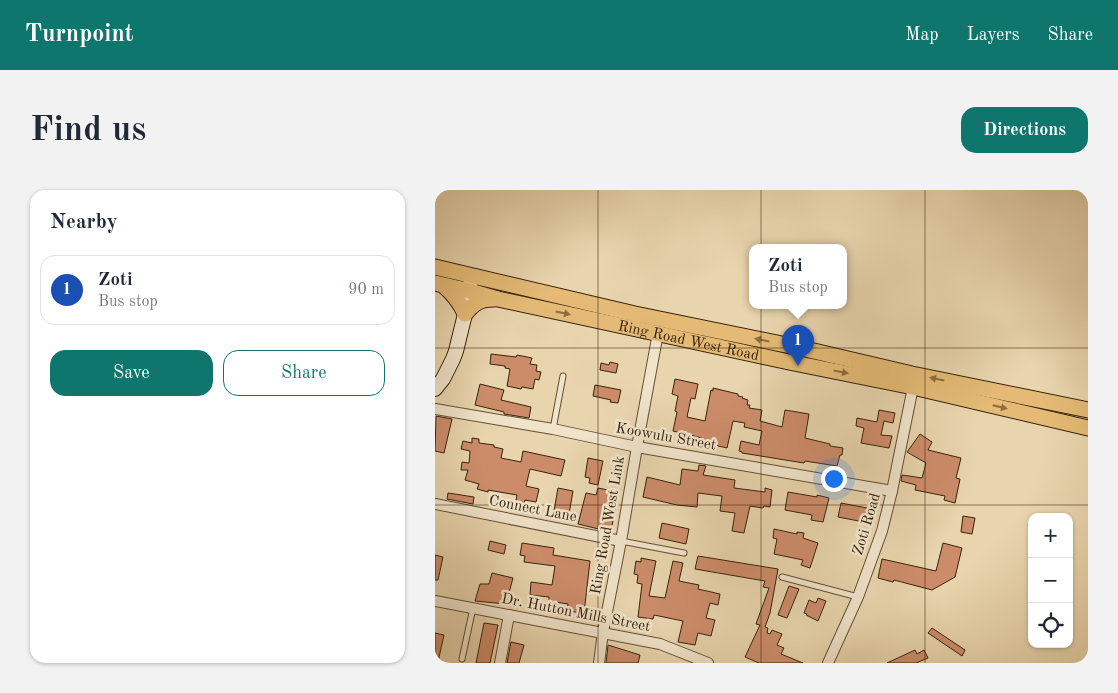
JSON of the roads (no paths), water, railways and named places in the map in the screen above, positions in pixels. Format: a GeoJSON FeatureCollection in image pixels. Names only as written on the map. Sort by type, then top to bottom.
{"type":"FeatureCollection","features":[{"type":"Feature","properties":{"kind":"main road","name":"Ring Road West Road"},"geometry":{"type":"LineString","coordinates":[[435,267],[471,283],[498,298],[789,362],[913,387],[1088,428]]}},
{"type":"Feature","properties":{"kind":"main road","name":"Ring Road West Road"},"geometry":{"type":"LineString","coordinates":[[439,285],[471,283],[542,297],[557,296],[801,348],[912,374],[1088,410]]}},
{"type":"Feature","properties":{"kind":"main road"},"geometry":{"type":"LineString","coordinates":[[439,285],[453,294],[465,314],[474,304],[485,299],[498,298]]}},
{"type":"Feature","properties":{"kind":"street"},"geometry":{"type":"LineString","coordinates":[[435,389],[443,379],[453,359],[471,283]]}},
{"type":"Feature","properties":{"kind":"street","name":"Ring Road West Link"},"geometry":{"type":"LineString","coordinates":[[599,663],[603,632],[658,333]]}},
{"type":"Feature","properties":{"kind":"street","name":"Zoti Road"},"geometry":{"type":"LineString","coordinates":[[828,663],[858,597],[882,531],[913,387]]}},
{"type":"Feature","properties":{"kind":"street","name":"Koowulu Street"},"geometry":{"type":"LineString","coordinates":[[435,409],[892,491]]}},
{"type":"Feature","properties":{"kind":"street","name":"Connect Lane"},"geometry":{"type":"LineString","coordinates":[[435,504],[621,541]]}},
{"type":"Feature","properties":{"kind":"street","name":"Dr. Hutton Mills Street"},"geometry":{"type":"LineString","coordinates":[[435,601],[660,644],[708,663]]}},
{"type":"Feature","properties":{"kind":"street"},"geometry":{"type":"LineString","coordinates":[[500,663],[509,615]]}},
{"type":"Feature","properties":{"kind":"lane"},"geometry":{"type":"LineString","coordinates":[[553,429],[563,376]]}},
{"type":"Feature","properties":{"kind":"lane","name":"Connect Lane"},"geometry":{"type":"LineString","coordinates":[[621,541],[684,553]]}},
{"type":"Feature","properties":{"kind":"lane"},"geometry":{"type":"LineString","coordinates":[[782,577],[858,597]]}},
{"type":"Feature","properties":{"kind":"lane"},"geometry":{"type":"LineString","coordinates":[[462,659],[473,608]]}},
{"type":"Feature","properties":{"kind":"place","name":"Zoti"},"geometry":{"type":"Point","coordinates":[798,366]}}]}
